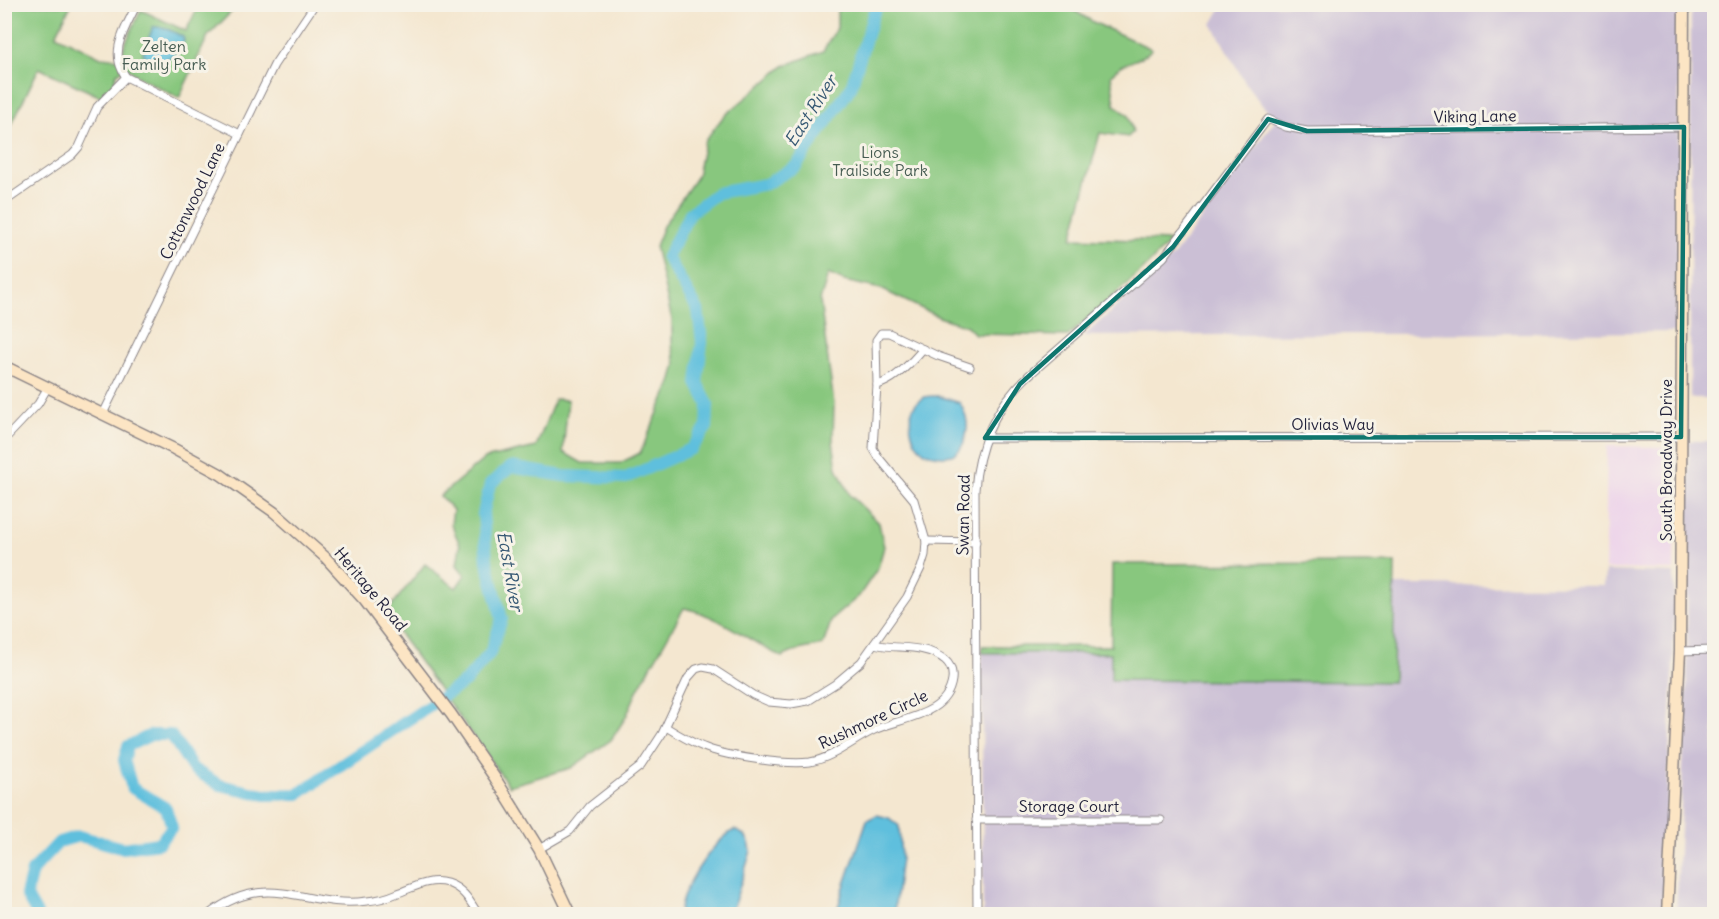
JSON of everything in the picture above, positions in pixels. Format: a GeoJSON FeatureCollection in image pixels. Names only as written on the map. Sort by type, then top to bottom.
{"type":"FeatureCollection","features":[{"type":"Feature","properties":{"kind":"main road","name":"South Broadway Drive"},"geometry":{"type":"LineString","coordinates":[[1667,915],[1680,651],[1684,4]]}},
{"type":"Feature","properties":{"kind":"main road","name":"Heritage Road"},"geometry":{"type":"LineString","coordinates":[[4,366],[193,458],[220,474],[300,532],[326,557],[358,593],[428,683],[514,806],[539,849],[570,915]]}},
{"type":"Feature","properties":{"kind":"street"},"geometry":{"type":"LineString","coordinates":[[137,4],[117,51],[118,64],[126,77],[240,134]]}},
{"type":"Feature","properties":{"kind":"street","name":"Cottonwood Lane"},"geometry":{"type":"LineString","coordinates":[[103,414],[274,65],[315,4]]}},
{"type":"Feature","properties":{"kind":"street"},"geometry":{"type":"LineString","coordinates":[[4,199],[7,200],[72,155],[79,147],[97,107],[126,77]]}},
{"type":"Feature","properties":{"kind":"street","name":"Viking Lane"},"geometry":{"type":"LineString","coordinates":[[1268,119],[1286,127],[1306,131],[1684,127]]}},
{"type":"Feature","properties":{"kind":"street","name":"Swan Road"},"geometry":{"type":"LineString","coordinates":[[977,915],[976,476],[985,438],[1001,407],[1020,384],[1173,247],[1268,119]]}},
{"type":"Feature","properties":{"kind":"street"},"geometry":{"type":"LineString","coordinates":[[539,849],[567,832],[590,806],[642,766],[666,727],[688,678],[698,668],[706,667],[716,670],[766,701],[785,704],[800,703],[816,697],[844,677],[865,657],[912,590],[922,563],[926,541],[915,502],[873,448],[877,385],[875,345],[879,334],[890,333],[923,349],[970,367]]}},
{"type":"Feature","properties":{"kind":"street"},"geometry":{"type":"LineString","coordinates":[[877,385],[913,360],[923,349]]}},
{"type":"Feature","properties":{"kind":"street"},"geometry":{"type":"LineString","coordinates":[[4,440],[38,404],[48,387]]}},
{"type":"Feature","properties":{"kind":"street","name":"Olivias Way"},"geometry":{"type":"LineString","coordinates":[[985,438],[1680,437]]}},
{"type":"Feature","properties":{"kind":"street"},"geometry":{"type":"LineString","coordinates":[[926,541],[976,542]]}},
{"type":"Feature","properties":{"kind":"street","name":"Rushmore Circle"},"geometry":{"type":"LineString","coordinates":[[666,727],[712,750],[772,760],[810,762],[829,755],[886,724],[924,714],[948,693],[952,683],[952,672],[944,659],[912,647],[874,644]]}},
{"type":"Feature","properties":{"kind":"street"},"geometry":{"type":"LineString","coordinates":[[1680,651],[1714,650]]}},
{"type":"Feature","properties":{"kind":"street","name":"Storage Court"},"geometry":{"type":"LineString","coordinates":[[976,820],[1161,820]]}},
{"type":"Feature","properties":{"kind":"street"},"geometry":{"type":"LineString","coordinates":[[209,915],[231,901],[255,893],[285,892],[333,901],[357,902],[383,898],[420,884],[438,881],[453,885],[464,893],[478,915]]}},
{"type":"Feature","properties":{"kind":"highlighted area"},"geometry":{"type":"Polygon","coordinates":[[[1268,119],[1307,131],[1684,127],[1681,437],[985,438],[1020,384],[1173,247],[1268,119]]]}},
{"type":"Feature","properties":{"kind":"shaded area"},"geometry":{"type":"Polygon","coordinates":[[[1223,5],[1680,5],[1676,332],[1084,336],[1175,254],[1276,119],[1246,84],[1212,24],[1223,5]]]}},
{"type":"Feature","properties":{"kind":"shaded area"},"geometry":{"type":"Polygon","coordinates":[[[1691,5],[1714,5],[1714,398],[1690,398],[1691,5]]]}},
{"type":"Feature","properties":{"kind":"shaded area"},"geometry":{"type":"Polygon","coordinates":[[[1689,441],[1714,441],[1714,914],[1676,914],[1687,680],[1689,441]]]}},
{"type":"Feature","properties":{"kind":"shaded area"},"geometry":{"type":"Polygon","coordinates":[[[1607,446],[1660,447],[1668,448],[1675,454],[1674,570],[1605,569],[1607,446]]]}},
{"type":"Feature","properties":{"kind":"shaded area"},"geometry":{"type":"Polygon","coordinates":[[[1605,571],[1674,573],[1673,664],[1662,914],[983,914],[982,653],[1111,653],[1111,680],[1393,682],[1394,585],[1604,586],[1605,571]]]}},
{"type":"Feature","properties":{"kind":"green space","name":"Zelten Family Park"},"geometry":{"type":"Polygon","coordinates":[[[5,5],[71,5],[56,35],[101,57],[122,59],[124,46],[141,10],[186,31],[199,5],[238,5],[208,36],[179,98],[127,68],[117,73],[114,84],[101,97],[39,68],[5,138],[5,5]]]}},
{"type":"Feature","properties":{"kind":"green space","name":"Lions Trailside Park"},"geometry":{"type":"Polygon","coordinates":[[[837,5],[1065,5],[1093,22],[1152,49],[1147,54],[1121,66],[1111,75],[1115,105],[1128,115],[1133,132],[1128,137],[1100,133],[1072,238],[1171,241],[1147,266],[1068,336],[975,334],[967,326],[939,317],[881,289],[844,281],[828,274],[820,301],[834,404],[833,441],[837,468],[850,495],[879,523],[884,547],[878,568],[859,596],[832,619],[823,645],[798,650],[782,657],[710,617],[684,608],[638,689],[626,717],[611,740],[571,768],[509,786],[385,614],[425,564],[456,588],[465,575],[457,565],[460,545],[451,524],[453,510],[440,496],[484,459],[536,447],[555,399],[568,400],[563,452],[582,463],[620,463],[640,453],[671,383],[676,364],[672,346],[672,320],[655,246],[663,226],[697,176],[704,142],[723,117],[784,66],[823,51],[837,28],[837,5]]]}},
{"type":"Feature","properties":{"kind":"green space"},"geometry":{"type":"Polygon","coordinates":[[[1395,563],[1393,682],[1111,680],[1111,653],[982,653],[982,646],[1111,646],[1112,564],[1395,563]]]}},
{"type":"Feature","properties":{"kind":"water"},"geometry":{"type":"Polygon","coordinates":[[[153,27],[172,31],[183,37],[184,41],[176,52],[160,65],[143,54],[153,27]]]}},
{"type":"Feature","properties":{"kind":"water"},"geometry":{"type":"Polygon","coordinates":[[[938,396],[960,403],[965,413],[967,427],[960,449],[956,453],[943,456],[923,451],[913,437],[910,422],[914,407],[919,401],[925,397],[938,396]]]}},
{"type":"Feature","properties":{"kind":"water"},"geometry":{"type":"Polygon","coordinates":[[[877,815],[889,818],[899,826],[901,858],[894,912],[892,914],[836,914],[867,820],[877,815]]]}},
{"type":"Feature","properties":{"kind":"water"},"geometry":{"type":"Polygon","coordinates":[[[734,830],[746,838],[751,851],[731,914],[679,914],[686,891],[699,867],[716,845],[734,830]]]}},
{"type":"Feature","properties":{"kind":"waterway","name":"East River"},"geometry":{"type":"LineString","coordinates":[[37,914],[26,895],[32,871],[59,842],[79,836],[123,848],[159,843],[172,827],[166,808],[132,788],[124,760],[128,746],[151,735],[171,735],[193,769],[220,785],[265,795],[298,794],[466,681],[490,653],[502,619],[487,561],[483,514],[490,484],[511,467],[563,476],[626,478],[691,449],[707,427],[708,404],[697,383],[702,342],[698,310],[667,257],[690,213],[717,193],[766,184],[796,166],[851,87],[874,12],[879,4]]}}]}
